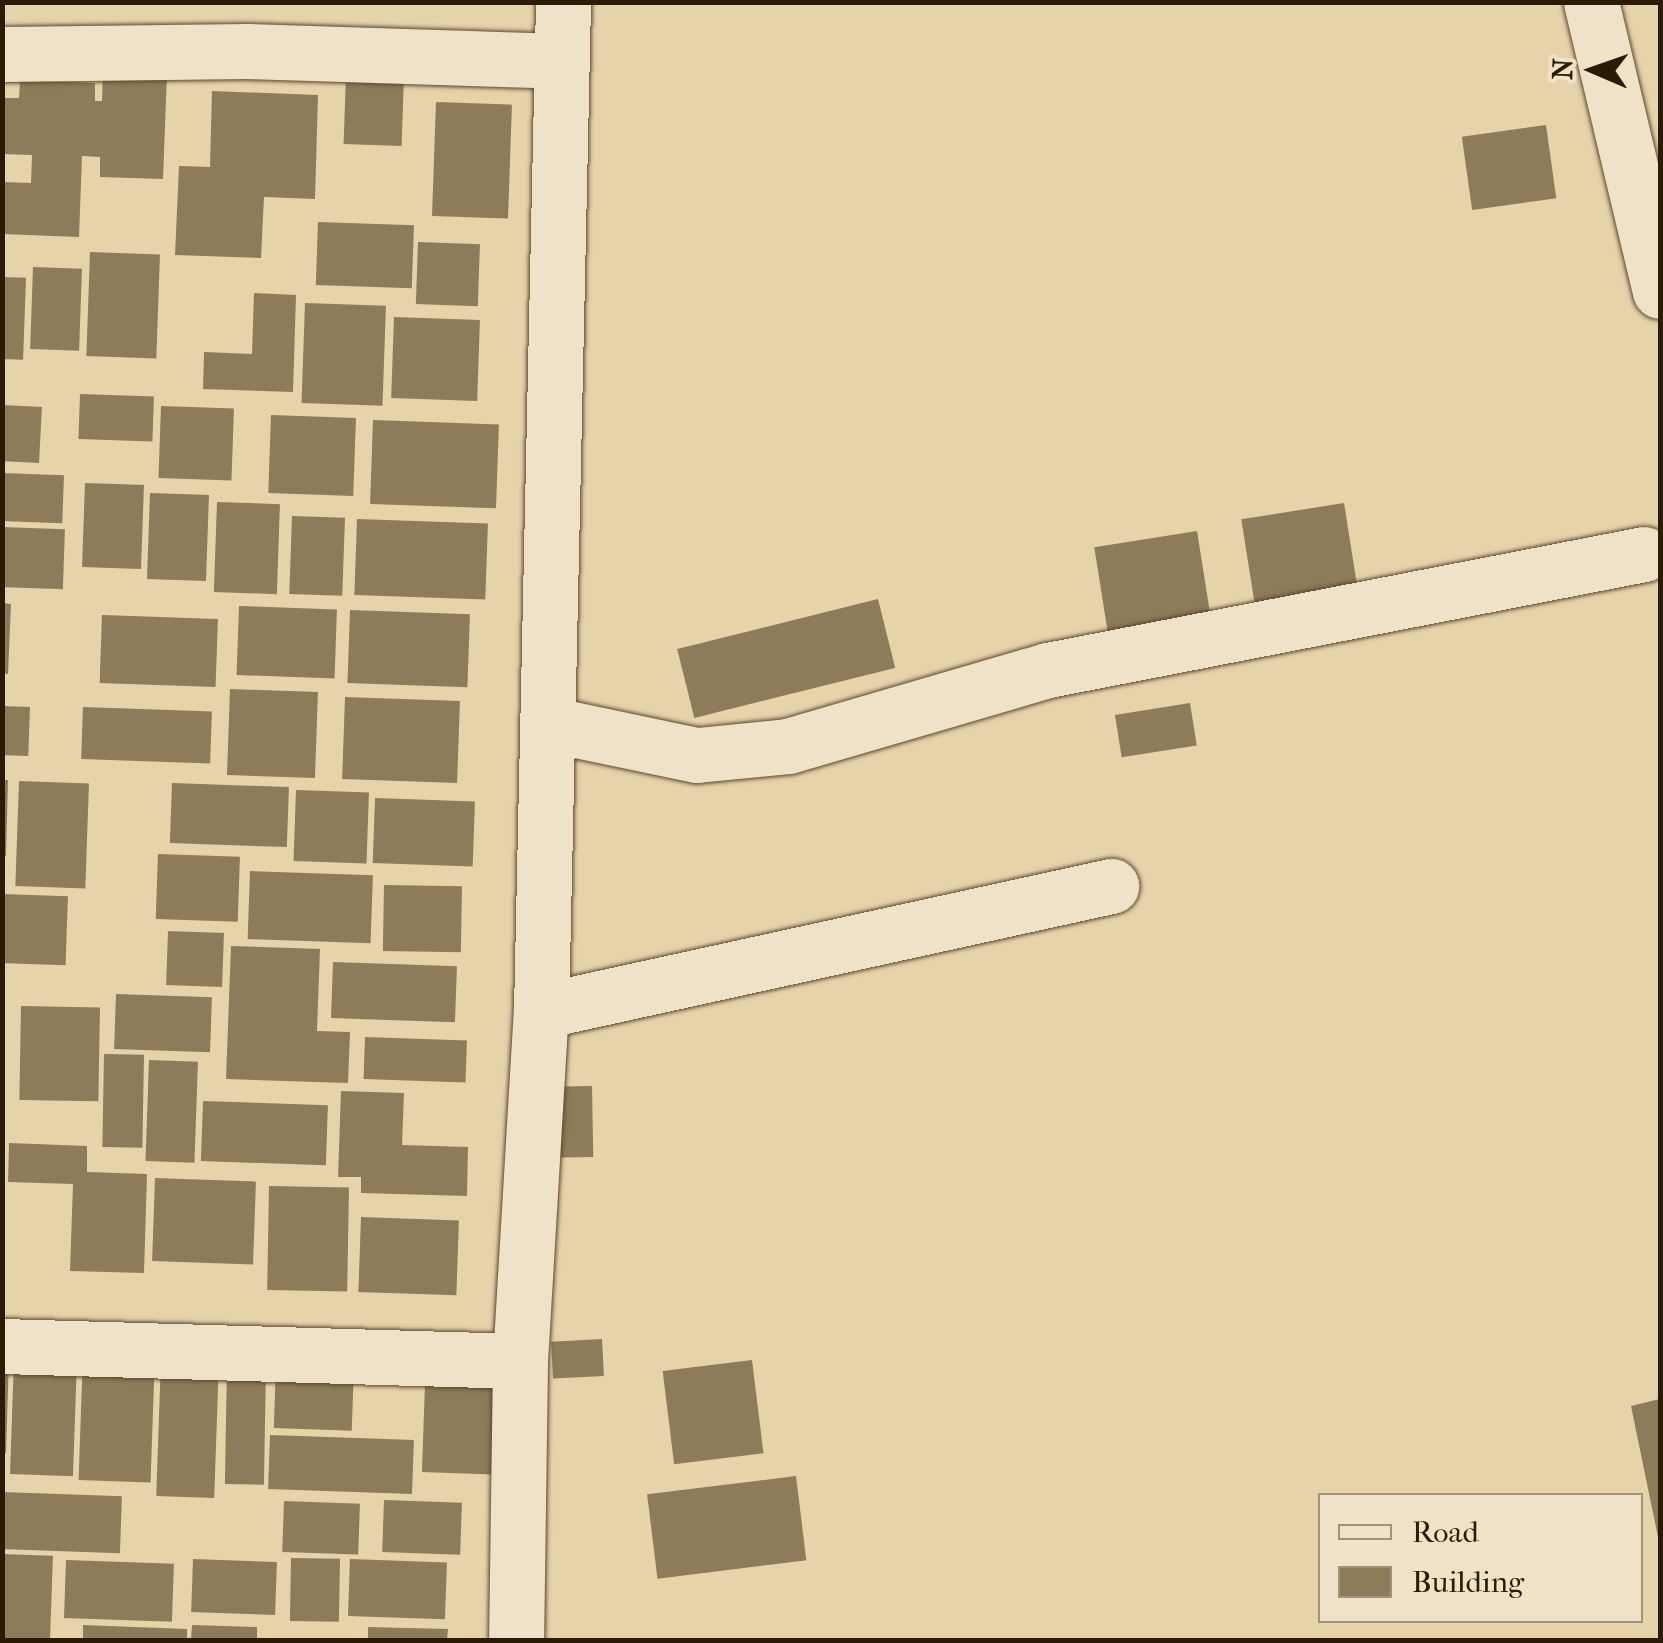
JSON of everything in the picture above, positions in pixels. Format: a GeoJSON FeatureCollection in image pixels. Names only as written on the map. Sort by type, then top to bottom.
{"type":"FeatureCollection","features":[{"type":"Feature","properties":{"kind":"street"},"geometry":{"type":"LineString","coordinates":[[516,1640],[520,1361],[541,1012],[563,2]]}},
{"type":"Feature","properties":{"kind":"street"},"geometry":{"type":"LineString","coordinates":[[1591,2],[1660,291]]}},
{"type":"Feature","properties":{"kind":"street"},"geometry":{"type":"LineString","coordinates":[[2,54],[247,51],[561,61]]}},
{"type":"Feature","properties":{"kind":"street"},"geometry":{"type":"LineString","coordinates":[[548,724],[697,754],[788,746],[1048,670],[1644,554]]}},
{"type":"Feature","properties":{"kind":"street"},"geometry":{"type":"LineString","coordinates":[[541,1012],[1111,886]]}},
{"type":"Feature","properties":{"kind":"street"},"geometry":{"type":"LineString","coordinates":[[2,1346],[520,1361]]}},
{"type":"Feature","properties":{"kind":"building"},"geometry":{"type":"Polygon","coordinates":[[[103,70],[167,72],[163,179],[100,177],[100,157],[82,156],[79,237],[2,234],[2,182],[31,183],[32,155],[2,154],[4,98],[19,98],[20,80],[95,83],[95,101],[102,101],[103,70]]]}},
{"type":"Feature","properties":{"kind":"building"},"geometry":{"type":"Polygon","coordinates":[[[346,75],[404,77],[402,146],[344,144],[346,75]]]}},
{"type":"Feature","properties":{"kind":"building"},"geometry":{"type":"Polygon","coordinates":[[[212,91],[318,95],[315,199],[264,197],[261,258],[175,255],[179,166],[210,167],[212,91]]]}},
{"type":"Feature","properties":{"kind":"building"},"geometry":{"type":"Polygon","coordinates":[[[436,102],[512,105],[508,219],[432,216],[436,102]]]}},
{"type":"Feature","properties":{"kind":"building"},"geometry":{"type":"Polygon","coordinates":[[[1546,125],[1556,198],[1472,210],[1462,137],[1546,125]]]}},
{"type":"Feature","properties":{"kind":"building"},"geometry":{"type":"Polygon","coordinates":[[[318,222],[414,225],[412,288],[316,285],[318,222]]]}},
{"type":"Feature","properties":{"kind":"building"},"geometry":{"type":"Polygon","coordinates":[[[418,242],[480,244],[478,306],[416,304],[418,242]]]}},
{"type":"Feature","properties":{"kind":"building"},"geometry":{"type":"Polygon","coordinates":[[[90,252],[160,254],[156,358],[86,356],[90,252]]]}},
{"type":"Feature","properties":{"kind":"building"},"geometry":{"type":"Polygon","coordinates":[[[33,267],[82,269],[79,351],[30,349],[33,267]]]}},
{"type":"Feature","properties":{"kind":"building"},"geometry":{"type":"Polygon","coordinates":[[[2,277],[26,278],[23,360],[2,359],[2,277]]]}},
{"type":"Feature","properties":{"kind":"building"},"geometry":{"type":"Polygon","coordinates":[[[254,293],[296,295],[293,392],[203,389],[204,352],[252,354],[254,293]]]}},
{"type":"Feature","properties":{"kind":"building"},"geometry":{"type":"Polygon","coordinates":[[[305,303],[386,306],[382,406],[302,403],[305,303]]]}},
{"type":"Feature","properties":{"kind":"building"},"geometry":{"type":"Polygon","coordinates":[[[394,317],[480,320],[477,401],[391,398],[394,317]]]}},
{"type":"Feature","properties":{"kind":"building"},"geometry":{"type":"Polygon","coordinates":[[[80,394],[154,397],[152,442],[78,439],[80,394]]]}},
{"type":"Feature","properties":{"kind":"building"},"geometry":{"type":"Polygon","coordinates":[[[2,405],[42,407],[39,463],[2,461],[2,405]]]}},
{"type":"Feature","properties":{"kind":"building"},"geometry":{"type":"Polygon","coordinates":[[[161,406],[234,409],[231,481],[158,478],[161,406]]]}},
{"type":"Feature","properties":{"kind":"building"},"geometry":{"type":"Polygon","coordinates":[[[271,415],[356,418],[353,496],[268,493],[271,415]]]}},
{"type":"Feature","properties":{"kind":"building"},"geometry":{"type":"Polygon","coordinates":[[[373,420],[499,424],[496,508],[370,504],[373,420]]]}},
{"type":"Feature","properties":{"kind":"building"},"geometry":{"type":"Polygon","coordinates":[[[2,473],[64,475],[62,523],[2,521],[2,473]]]}},
{"type":"Feature","properties":{"kind":"building"},"geometry":{"type":"Polygon","coordinates":[[[85,483],[144,485],[141,569],[82,567],[85,483]]]}},
{"type":"Feature","properties":{"kind":"building"},"geometry":{"type":"Polygon","coordinates":[[[150,493],[209,495],[206,581],[147,579],[150,493]]]}},
{"type":"Feature","properties":{"kind":"building"},"geometry":{"type":"Polygon","coordinates":[[[217,502],[280,504],[277,594],[214,592],[217,502]]]}},
{"type":"Feature","properties":{"kind":"building"},"geometry":{"type":"Polygon","coordinates":[[[1344,503],[1359,596],[1256,612],[1241,519],[1344,503]]]}},
{"type":"Feature","properties":{"kind":"building"},"geometry":{"type":"Polygon","coordinates":[[[292,516],[345,518],[342,596],[289,594],[292,516]]]}},
{"type":"Feature","properties":{"kind":"building"},"geometry":{"type":"Polygon","coordinates":[[[357,519],[488,524],[485,600],[354,595],[357,519]]]}},
{"type":"Feature","properties":{"kind":"building"},"geometry":{"type":"Polygon","coordinates":[[[2,527],[65,529],[63,589],[2,587],[2,527]]]}},
{"type":"Feature","properties":{"kind":"building"},"geometry":{"type":"Polygon","coordinates":[[[1197,531],[1212,624],[1109,640],[1094,547],[1197,531]]]}},
{"type":"Feature","properties":{"kind":"building"},"geometry":{"type":"Polygon","coordinates":[[[878,599],[895,668],[694,718],[677,649],[878,599]]]}},
{"type":"Feature","properties":{"kind":"building"},"geometry":{"type":"Polygon","coordinates":[[[2,603],[11,604],[8,674],[2,673],[2,603]]]}},
{"type":"Feature","properties":{"kind":"building"},"geometry":{"type":"Polygon","coordinates":[[[239,606],[337,609],[335,678],[237,675],[239,606]]]}},
{"type":"Feature","properties":{"kind":"building"},"geometry":{"type":"Polygon","coordinates":[[[350,610],[470,614],[467,687],[347,683],[350,610]]]}},
{"type":"Feature","properties":{"kind":"building"},"geometry":{"type":"Polygon","coordinates":[[[102,615],[218,619],[216,687],[100,683],[102,615]]]}},
{"type":"Feature","properties":{"kind":"building"},"geometry":{"type":"Polygon","coordinates":[[[230,689],[318,692],[315,778],[227,775],[230,689]]]}},
{"type":"Feature","properties":{"kind":"building"},"geometry":{"type":"Polygon","coordinates":[[[345,697],[460,701],[457,783],[342,779],[345,697]]]}},
{"type":"Feature","properties":{"kind":"building"},"geometry":{"type":"Polygon","coordinates":[[[1190,703],[1197,745],[1122,757],[1115,715],[1190,703]]]}},
{"type":"Feature","properties":{"kind":"building"},"geometry":{"type":"Polygon","coordinates":[[[2,706],[30,707],[28,756],[2,755],[2,706]]]}},
{"type":"Feature","properties":{"kind":"building"},"geometry":{"type":"Polygon","coordinates":[[[83,707],[212,712],[210,763],[81,759],[83,707]]]}},
{"type":"Feature","properties":{"kind":"building"},"geometry":{"type":"Polygon","coordinates":[[[2,780],[8,780],[6,856],[2,856],[2,780]]]}},
{"type":"Feature","properties":{"kind":"building"},"geometry":{"type":"Polygon","coordinates":[[[19,781],[89,783],[85,888],[15,886],[19,781]]]}},
{"type":"Feature","properties":{"kind":"building"},"geometry":{"type":"Polygon","coordinates":[[[172,783],[289,787],[287,847],[170,843],[172,783]]]}},
{"type":"Feature","properties":{"kind":"building"},"geometry":{"type":"Polygon","coordinates":[[[296,790],[369,793],[366,864],[294,861],[296,790]]]}},
{"type":"Feature","properties":{"kind":"building"},"geometry":{"type":"Polygon","coordinates":[[[375,798],[475,801],[473,866],[373,863],[375,798]]]}},
{"type":"Feature","properties":{"kind":"building"},"geometry":{"type":"Polygon","coordinates":[[[158,854],[240,857],[238,922],[156,919],[158,854]]]}},
{"type":"Feature","properties":{"kind":"building"},"geometry":{"type":"Polygon","coordinates":[[[250,871],[373,875],[371,943],[248,939],[250,871]]]}},
{"type":"Feature","properties":{"kind":"building"},"geometry":{"type":"Polygon","coordinates":[[[384,885],[462,886],[461,952],[383,951],[384,885]]]}},
{"type":"Feature","properties":{"kind":"building"},"geometry":{"type":"Polygon","coordinates":[[[2,894],[68,896],[66,965],[2,963],[2,894]]]}},
{"type":"Feature","properties":{"kind":"building"},"geometry":{"type":"Polygon","coordinates":[[[168,931],[224,933],[222,987],[166,985],[168,931]]]}},
{"type":"Feature","properties":{"kind":"building"},"geometry":{"type":"Polygon","coordinates":[[[231,946],[320,949],[317,1031],[350,1032],[348,1083],[226,1079],[231,946]]]}},
{"type":"Feature","properties":{"kind":"building"},"geometry":{"type":"Polygon","coordinates":[[[333,962],[457,966],[455,1022],[331,1018],[333,962]]]}},
{"type":"Feature","properties":{"kind":"building"},"geometry":{"type":"Polygon","coordinates":[[[116,994],[212,997],[210,1052],[114,1049],[116,994]]]}},
{"type":"Feature","properties":{"kind":"building"},"geometry":{"type":"Polygon","coordinates":[[[21,1006],[100,1007],[98,1101],[19,1100],[21,1006]]]}},
{"type":"Feature","properties":{"kind":"building"},"geometry":{"type":"Polygon","coordinates":[[[365,1037],[467,1041],[465,1083],[364,1079],[365,1037]]]}},
{"type":"Feature","properties":{"kind":"building"},"geometry":{"type":"Polygon","coordinates":[[[104,1054],[144,1055],[142,1148],[102,1147],[104,1054]]]}},
{"type":"Feature","properties":{"kind":"building"},"geometry":{"type":"Polygon","coordinates":[[[149,1060],[198,1062],[194,1163],[145,1161],[149,1060]]]}},
{"type":"Feature","properties":{"kind":"building"},"geometry":{"type":"Polygon","coordinates":[[[592,1086],[593,1157],[548,1158],[547,1087],[592,1086]]]}},
{"type":"Feature","properties":{"kind":"building"},"geometry":{"type":"Polygon","coordinates":[[[341,1091],[404,1093],[402,1145],[468,1147],[467,1196],[361,1193],[361,1177],[338,1177],[341,1091]]]}},
{"type":"Feature","properties":{"kind":"building"},"geometry":{"type":"Polygon","coordinates":[[[203,1101],[328,1105],[326,1165],[201,1161],[203,1101]]]}},
{"type":"Feature","properties":{"kind":"building"},"geometry":{"type":"Polygon","coordinates":[[[9,1143],[87,1146],[87,1172],[147,1174],[144,1273],[70,1271],[73,1184],[8,1182],[9,1143]]]}},
{"type":"Feature","properties":{"kind":"building"},"geometry":{"type":"Polygon","coordinates":[[[155,1178],[256,1182],[253,1264],[152,1261],[155,1178]]]}},
{"type":"Feature","properties":{"kind":"building"},"geometry":{"type":"Polygon","coordinates":[[[269,1186],[349,1187],[347,1291],[267,1290],[269,1186]]]}},
{"type":"Feature","properties":{"kind":"building"},"geometry":{"type":"Polygon","coordinates":[[[361,1217],[459,1220],[456,1295],[358,1292],[361,1217]]]}},
{"type":"Feature","properties":{"kind":"building"},"geometry":{"type":"Polygon","coordinates":[[[602,1339],[604,1376],[553,1379],[551,1342],[602,1339]]]}},
{"type":"Feature","properties":{"kind":"building"},"geometry":{"type":"Polygon","coordinates":[[[83,1353],[155,1356],[151,1482],[79,1480],[83,1353]]]}},
{"type":"Feature","properties":{"kind":"building"},"geometry":{"type":"Polygon","coordinates":[[[2,1358],[9,1358],[6,1453],[2,1453],[2,1358]]]}},
{"type":"Feature","properties":{"kind":"building"},"geometry":{"type":"Polygon","coordinates":[[[14,1359],[77,1361],[73,1476],[10,1474],[14,1359]]]}},
{"type":"Feature","properties":{"kind":"building"},"geometry":{"type":"Polygon","coordinates":[[[161,1359],[219,1361],[214,1498],[156,1496],[161,1359]]]}},
{"type":"Feature","properties":{"kind":"building"},"geometry":{"type":"Polygon","coordinates":[[[752,1360],[763,1453],[674,1464],[663,1371],[752,1360]]]}},
{"type":"Feature","properties":{"kind":"building"},"geometry":{"type":"Polygon","coordinates":[[[227,1364],[266,1365],[264,1485],[225,1484],[227,1364]]]}},
{"type":"Feature","properties":{"kind":"building"},"geometry":{"type":"Polygon","coordinates":[[[276,1364],[354,1367],[352,1431],[274,1428],[276,1364]]]}},
{"type":"Feature","properties":{"kind":"building"},"geometry":{"type":"Polygon","coordinates":[[[425,1384],[496,1386],[493,1474],[422,1472],[425,1384]]]}},
{"type":"Feature","properties":{"kind":"building"},"geometry":{"type":"Polygon","coordinates":[[[1660,1399],[1660,1542],[1659,1542],[1631,1406],[1660,1399]]]}},
{"type":"Feature","properties":{"kind":"building"},"geometry":{"type":"Polygon","coordinates":[[[270,1435],[414,1440],[412,1494],[268,1489],[270,1435]]]}},
{"type":"Feature","properties":{"kind":"building"},"geometry":{"type":"Polygon","coordinates":[[[796,1476],[806,1560],[657,1579],[647,1494],[796,1476]]]}},
{"type":"Feature","properties":{"kind":"building"},"geometry":{"type":"Polygon","coordinates":[[[2,1492],[122,1496],[120,1553],[2,1549],[2,1492]]]}},
{"type":"Feature","properties":{"kind":"building"},"geometry":{"type":"Polygon","coordinates":[[[384,1500],[462,1503],[460,1555],[382,1552],[384,1500]]]}},
{"type":"Feature","properties":{"kind":"building"},"geometry":{"type":"Polygon","coordinates":[[[284,1501],[360,1504],[358,1555],[282,1552],[284,1501]]]}},
{"type":"Feature","properties":{"kind":"building"},"geometry":{"type":"Polygon","coordinates":[[[2,1554],[53,1556],[50,1640],[2,1640],[2,1554]]]}},
{"type":"Feature","properties":{"kind":"building"},"geometry":{"type":"Polygon","coordinates":[[[291,1558],[340,1559],[339,1622],[290,1621],[291,1558]]]}},
{"type":"Feature","properties":{"kind":"building"},"geometry":{"type":"Polygon","coordinates":[[[193,1559],[277,1562],[275,1615],[191,1612],[193,1559]]]}},
{"type":"Feature","properties":{"kind":"building"},"geometry":{"type":"Polygon","coordinates":[[[350,1559],[447,1562],[445,1619],[348,1616],[350,1559]]]}},
{"type":"Feature","properties":{"kind":"building"},"geometry":{"type":"Polygon","coordinates":[[[66,1560],[174,1564],[172,1622],[64,1618],[66,1560]]]}},
{"type":"Feature","properties":{"kind":"building"},"geometry":{"type":"Polygon","coordinates":[[[83,1625],[187,1629],[187,1640],[83,1640],[83,1625]]]}},
{"type":"Feature","properties":{"kind":"building"},"geometry":{"type":"Polygon","coordinates":[[[192,1625],[257,1627],[257,1640],[191,1640],[192,1625]]]}},
{"type":"Feature","properties":{"kind":"building"},"geometry":{"type":"Polygon","coordinates":[[[368,1627],[448,1629],[447,1640],[368,1640],[368,1627]]]}}]}
